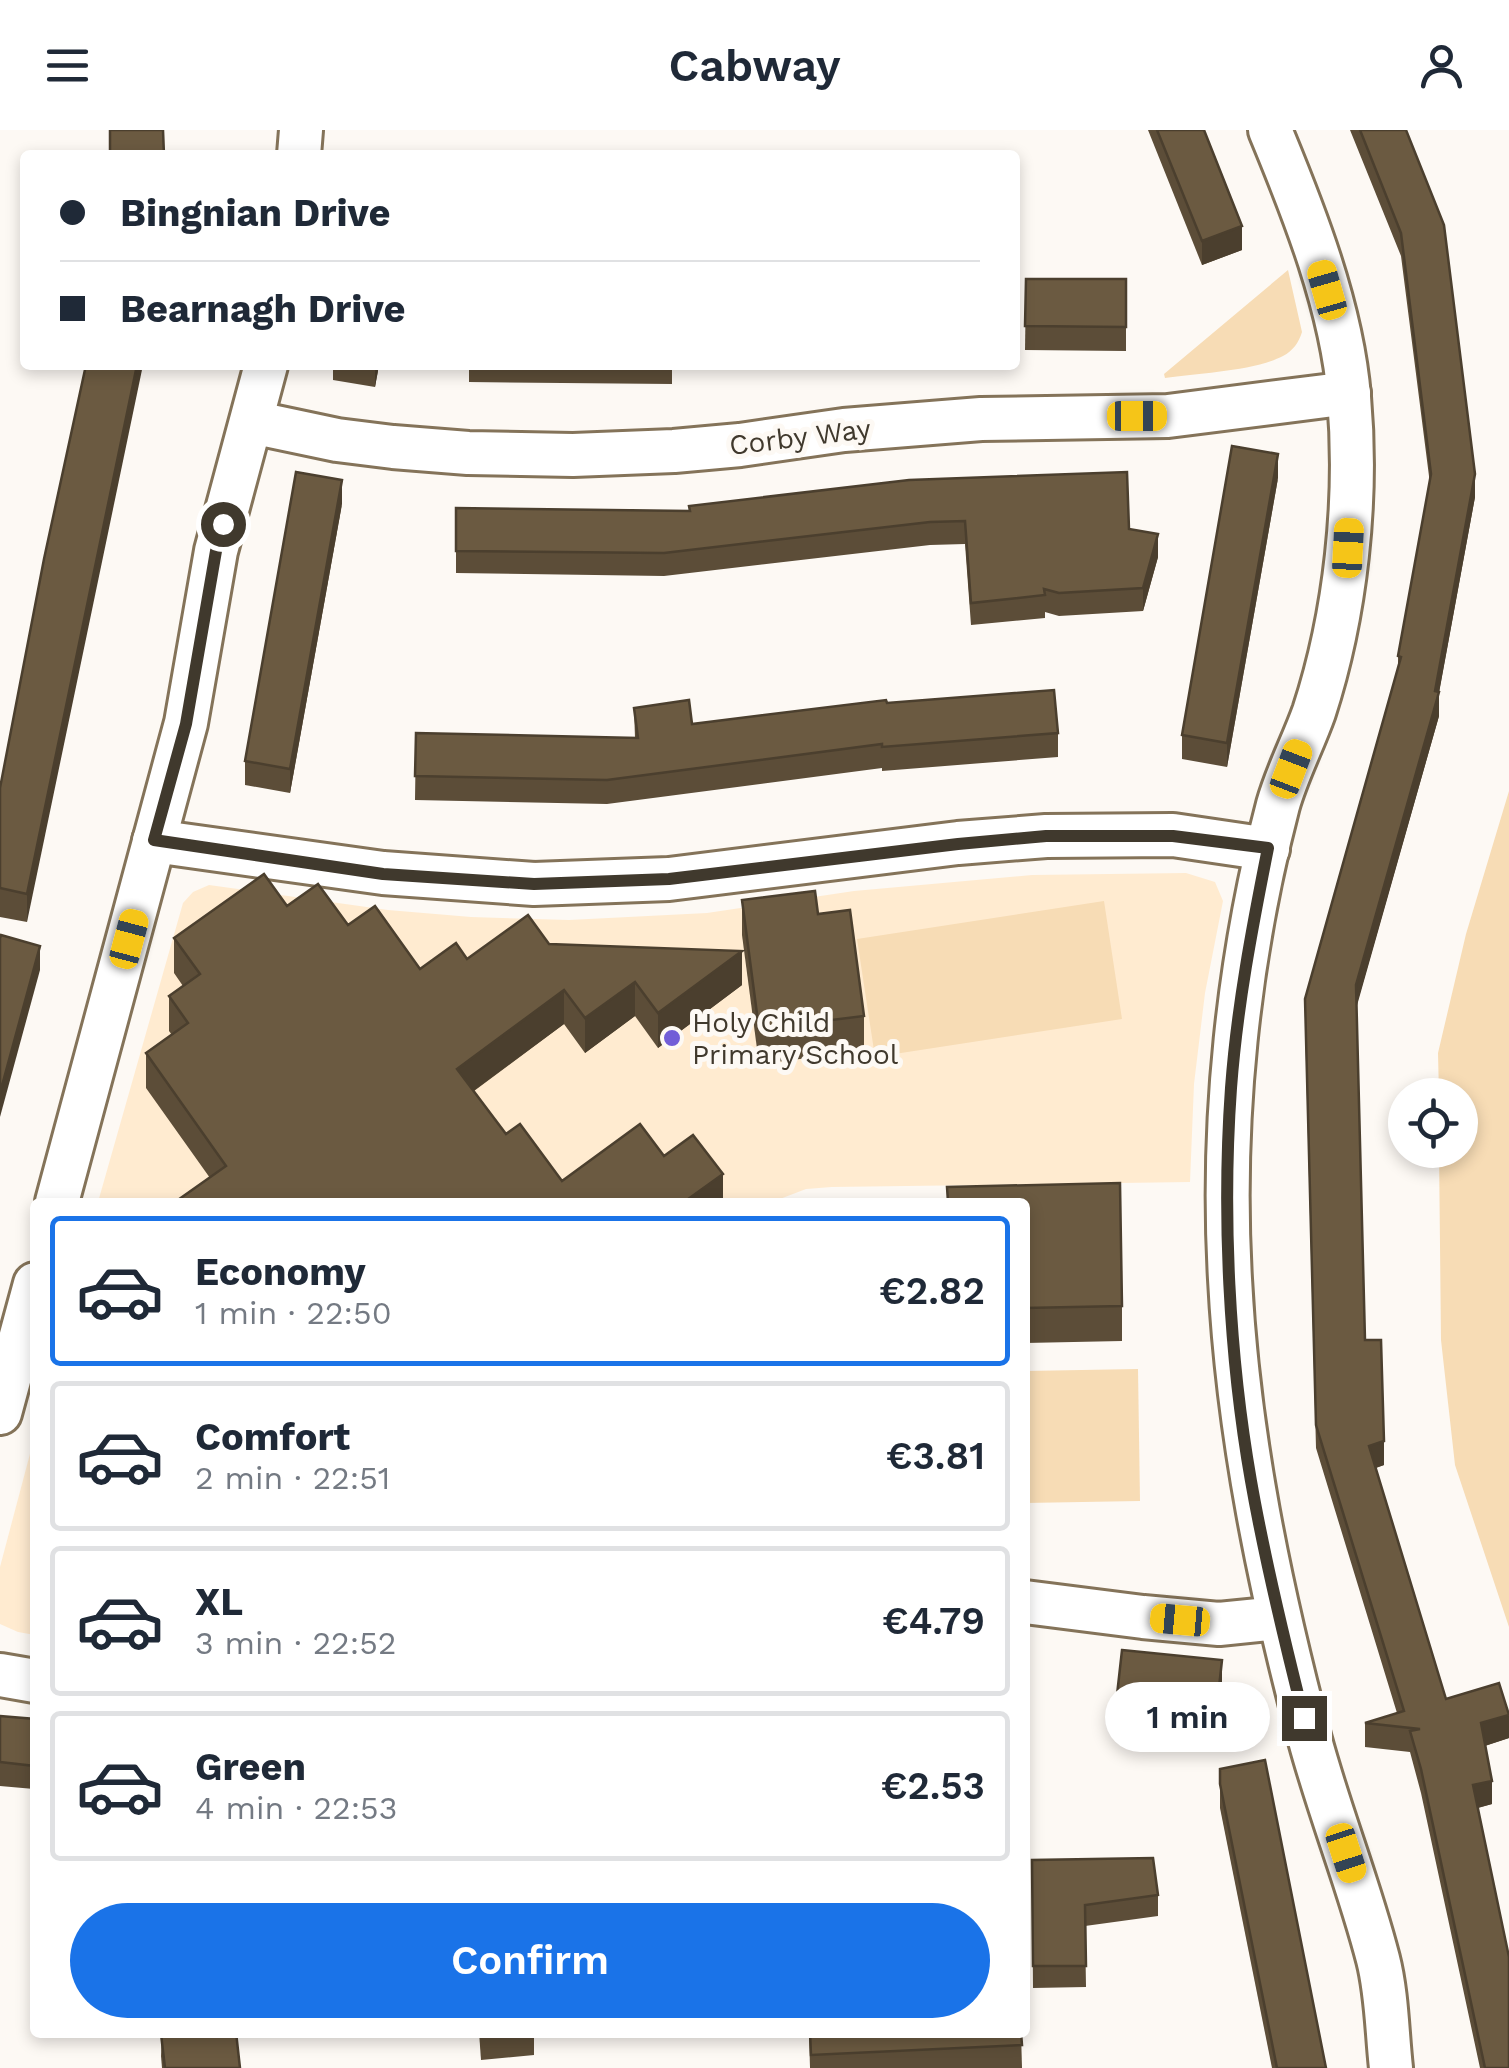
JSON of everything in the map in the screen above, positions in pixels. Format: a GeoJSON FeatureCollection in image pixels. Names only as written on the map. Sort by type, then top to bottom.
{"type":"FeatureCollection","features":[{"type":"Feature","properties":{"kind":"street"},"geometry":{"type":"LineString","coordinates":[[1270,130],[1312,238],[1335,315],[1349,394],[1352,470],[1348,548],[1332,642],[1314,710],[1280,799],[1241,998],[1231,1089],[1230,1278],[1240,1410],[1251,1482],[1311,1746],[1380,1965],[1391,2068]]}},
{"type":"Feature","properties":{"kind":"street"},"geometry":{"type":"LineString","coordinates":[[58,1198],[186,724],[216,551],[265,370]]}},
{"type":"Feature","properties":{"kind":"street","name":"Corby Way"},"geometry":{"type":"LineString","coordinates":[[252,422],[336,440],[394,447],[573,455],[740,446],[844,430],[980,419],[1168,416],[1349,394]]}},
{"type":"Feature","properties":{"kind":"street"},"geometry":{"type":"LineString","coordinates":[[154,840],[383,874],[534,884],[669,879],[1046,836],[1173,836],[1268,848]]}},
{"type":"Feature","properties":{"kind":"street"},"geometry":{"type":"LineString","coordinates":[[0,1413],[30,1302]]}},
{"type":"Feature","properties":{"kind":"street"},"geometry":{"type":"LineString","coordinates":[[1030,1603],[1218,1624],[1279,1618]]}},
{"type":"Feature","properties":{"kind":"street"},"geometry":{"type":"LineString","coordinates":[[0,1676],[30,1680]]}},
{"type":"Feature","properties":{"kind":"shaded area"},"geometry":{"type":"Polygon","coordinates":[[[1288,270],[1302,332],[1290,352],[1257,365],[1165,378],[1164,374],[1288,270]]]}},
{"type":"Feature","properties":{"kind":"shaded area"},"geometry":{"type":"Polygon","coordinates":[[[1509,791],[1509,1627],[1455,1465],[1441,1340],[1439,1168],[1478,1168],[1478,1078],[1439,1078],[1438,1053],[1466,934],[1509,791]]]}},
{"type":"Feature","properties":{"kind":"shaded area","name":"Holy Child Primary School"},"geometry":{"type":"Polygon","coordinates":[[[1186,873],[1215,882],[1223,901],[1205,993],[1194,1084],[1190,1182],[832,1187],[806,1189],[782,1198],[99,1198],[183,903],[193,892],[209,885],[388,910],[569,920],[707,913],[854,891],[1032,875],[1186,873]]]}},
{"type":"Feature","properties":{"kind":"shaded area"},"geometry":{"type":"Polygon","coordinates":[[[1104,901],[1122,1019],[875,1057],[857,939],[1104,901]]]}},
{"type":"Feature","properties":{"kind":"shaded area"},"geometry":{"type":"Polygon","coordinates":[[[1138,1369],[1140,1501],[1030,1503],[1030,1371],[1138,1369]]]}},
{"type":"Feature","properties":{"kind":"shaded area"},"geometry":{"type":"Polygon","coordinates":[[[30,1454],[30,1634],[0,1624],[0,1567],[30,1454]]]}},
{"type":"Feature","properties":{"kind":"building"},"geometry":{"type":"Polygon","coordinates":[[[110,130],[163,130],[164,150],[110,150],[110,130]]]}},
{"type":"Feature","properties":{"kind":"building"},"geometry":{"type":"Polygon","coordinates":[[[1157,130],[1204,130],[1242,226],[1202,241],[1157,130]]]}},
{"type":"Feature","properties":{"kind":"building"},"geometry":{"type":"Polygon","coordinates":[[[1360,130],[1406,130],[1444,225],[1475,474],[1435,691],[1439,692],[1356,985],[1365,1340],[1381,1340],[1384,1441],[1369,1446],[1446,1699],[1499,1683],[1509,1715],[1481,1723],[1492,1781],[1473,1785],[1509,1957],[1509,2068],[1485,2068],[1410,1731],[1420,1729],[1365,1723],[1404,1711],[1316,1425],[1305,999],[1401,657],[1398,656],[1431,474],[1401,233],[1360,130]]]}},
{"type":"Feature","properties":{"kind":"building"},"geometry":{"type":"Polygon","coordinates":[[[1026,279],[1126,279],[1126,327],[1025,326],[1026,279]]]}},
{"type":"Feature","properties":{"kind":"building"},"geometry":{"type":"Polygon","coordinates":[[[85,370],[136,370],[27,894],[0,888],[0,788],[85,370]]]}},
{"type":"Feature","properties":{"kind":"building"},"geometry":{"type":"Polygon","coordinates":[[[1232,446],[1278,454],[1227,743],[1182,735],[1232,446]]]}},
{"type":"Feature","properties":{"kind":"building"},"geometry":{"type":"Polygon","coordinates":[[[296,472],[342,480],[290,769],[245,761],[296,472]]]}},
{"type":"Feature","properties":{"kind":"building"},"geometry":{"type":"Polygon","coordinates":[[[1127,472],[1129,529],[1158,534],[1143,588],[1059,593],[1044,589],[1045,595],[971,603],[965,521],[664,553],[456,551],[456,508],[690,511],[689,506],[909,480],[1127,472]]]}},
{"type":"Feature","properties":{"kind":"building"},"geometry":{"type":"Polygon","coordinates":[[[1054,690],[1058,733],[882,744],[607,780],[415,776],[416,733],[638,738],[634,708],[689,700],[692,724],[886,700],[887,703],[1054,690]]]}},
{"type":"Feature","properties":{"kind":"building"},"geometry":{"type":"Polygon","coordinates":[[[264,874],[287,906],[318,884],[348,925],[375,906],[420,969],[456,943],[467,959],[528,915],[549,944],[742,951],[658,1013],[635,982],[585,1018],[564,990],[457,1069],[506,1134],[520,1124],[562,1181],[640,1124],[664,1156],[693,1135],[723,1174],[690,1198],[181,1198],[226,1166],[146,1053],[188,1023],[169,996],[200,974],[174,938],[264,874]]]}},
{"type":"Feature","properties":{"kind":"building"},"geometry":{"type":"Polygon","coordinates":[[[815,891],[818,914],[850,910],[864,1016],[759,1029],[742,900],[815,891]]]}},
{"type":"Feature","properties":{"kind":"building"},"geometry":{"type":"Polygon","coordinates":[[[1,935],[40,946],[0,1093],[0,938],[1,935]]]}},
{"type":"Feature","properties":{"kind":"building"},"geometry":{"type":"Polygon","coordinates":[[[1120,1183],[1122,1306],[1030,1308],[1030,1198],[948,1198],[947,1187],[1120,1183]]]}},
{"type":"Feature","properties":{"kind":"building"},"geometry":{"type":"Polygon","coordinates":[[[1122,1650],[1222,1660],[1217,1706],[1117,1695],[1122,1650]]]}},
{"type":"Feature","properties":{"kind":"building"},"geometry":{"type":"Polygon","coordinates":[[[0,1716],[30,1719],[30,1765],[0,1762],[0,1716]]]}},
{"type":"Feature","properties":{"kind":"building"},"geometry":{"type":"Polygon","coordinates":[[[1265,1760],[1326,2068],[1277,2068],[1220,1784],[1220,1769],[1265,1760]]]}},
{"type":"Feature","properties":{"kind":"building"},"geometry":{"type":"Polygon","coordinates":[[[1153,1858],[1158,1895],[1085,1905],[1086,1966],[1033,1966],[1032,1860],[1153,1858]]]}},
{"type":"Feature","properties":{"kind":"building"},"geometry":{"type":"Polygon","coordinates":[[[161,2038],[237,2038],[240,2068],[165,2068],[161,2038]]]}},
{"type":"Feature","properties":{"kind":"building"},"geometry":{"type":"Polygon","coordinates":[[[810,2038],[1021,2038],[1022,2045],[811,2055],[810,2038]]]}},
{"type":"Feature","properties":{"kind":"place","name":"Holy Child Primary School"},"geometry":{"type":"Point","coordinates":[672,1038]}},
{"type":"Feature","properties":{"kind":"route"},"geometry":{"type":"LineString","coordinates":[[223,524],[186,724],[154,840],[383,874],[534,884],[669,879],[1046,836],[1173,836],[1268,848],[1241,998],[1231,1089],[1230,1278],[1240,1410],[1251,1482],[1304,1718]]}}]}
